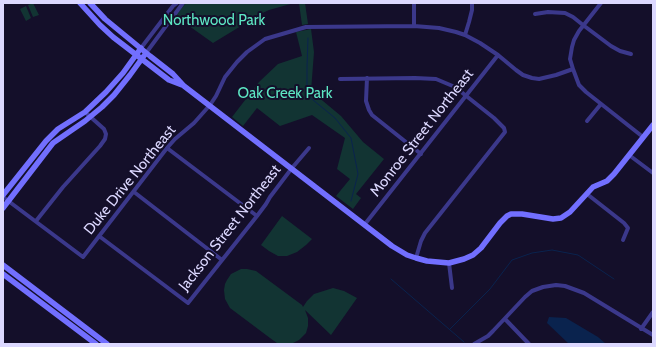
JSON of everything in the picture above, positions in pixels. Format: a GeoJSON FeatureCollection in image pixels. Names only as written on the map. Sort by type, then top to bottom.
{"type":"FeatureCollection","features":[{"type":"Feature","properties":{"kind":"street"},"geometry":{"type":"LineString","coordinates":[[80,3],[113,37],[169,80],[184,86]]}},
{"type":"Feature","properties":{"kind":"street"},"geometry":{"type":"LineString","coordinates":[[90,3],[105,19],[173,74],[184,86],[396,248],[407,255],[427,261],[449,262],[464,259],[473,255],[481,248],[500,223],[511,214],[522,214],[553,219],[561,218],[570,212],[593,187],[607,181],[614,174],[653,125]]}},
{"type":"Feature","properties":{"kind":"street"},"geometry":{"type":"LineString","coordinates":[[85,112],[104,129],[106,134],[105,139],[63,187],[36,221],[3,196],[40,147],[58,129],[85,112],[106,92],[123,73],[176,3]]}},
{"type":"Feature","properties":{"kind":"street"},"geometry":{"type":"LineString","coordinates":[[3,208],[54,143],[90,117],[114,95],[183,3]]}},
{"type":"Feature","properties":{"kind":"street"},"geometry":{"type":"LineString","coordinates":[[414,3],[414,26]]}},
{"type":"Feature","properties":{"kind":"street"},"geometry":{"type":"LineString","coordinates":[[465,36],[470,22],[472,3]]}},
{"type":"Feature","properties":{"kind":"street"},"geometry":{"type":"LineString","coordinates":[[601,3],[579,31],[572,47],[570,59],[573,69],[579,84],[586,92],[643,137]]}},
{"type":"Feature","properties":{"kind":"street"},"geometry":{"type":"LineString","coordinates":[[535,14],[548,12],[565,13],[611,46],[620,51],[631,54]]}},
{"type":"Feature","properties":{"kind":"street","name":"Duke Drive Northeast"},"geometry":{"type":"LineString","coordinates":[[36,221],[83,257],[167,148],[194,123],[210,105],[225,77],[237,62],[247,52],[265,39],[306,26],[414,26],[439,28],[465,36],[480,43],[520,73],[532,78],[540,79],[573,69]]}},
{"type":"Feature","properties":{"kind":"street","name":"Monroe Street Northeast"},"geometry":{"type":"LineString","coordinates":[[365,224],[498,56]]}},
{"type":"Feature","properties":{"kind":"street"},"geometry":{"type":"LineString","coordinates":[[340,78],[436,79],[455,87],[467,96],[502,125],[505,132],[425,233],[416,258]]}},
{"type":"Feature","properties":{"kind":"street"},"geometry":{"type":"LineString","coordinates":[[367,78],[366,101],[368,110],[372,115],[420,154]]}},
{"type":"Feature","properties":{"kind":"street"},"geometry":{"type":"LineString","coordinates":[[587,121],[601,104]]}},
{"type":"Feature","properties":{"kind":"street"},"geometry":{"type":"LineString","coordinates":[[167,148],[257,216]]}},
{"type":"Feature","properties":{"kind":"street","name":"Jackson Street Northeast"},"geometry":{"type":"LineString","coordinates":[[99,236],[188,302],[309,148]]}},
{"type":"Feature","properties":{"kind":"street"},"geometry":{"type":"LineString","coordinates":[[629,155],[653,173]]}},
{"type":"Feature","properties":{"kind":"street"},"geometry":{"type":"LineString","coordinates":[[134,192],[222,260]]}},
{"type":"Feature","properties":{"kind":"street"},"geometry":{"type":"LineString","coordinates":[[587,194],[624,223],[628,228],[623,240]]}},
{"type":"Feature","properties":{"kind":"street"},"geometry":{"type":"LineString","coordinates":[[449,262],[452,288]]}},
{"type":"Feature","properties":{"kind":"street"},"geometry":{"type":"LineString","coordinates":[[3,264],[107,344]]}},
{"type":"Feature","properties":{"kind":"street"},"geometry":{"type":"LineString","coordinates":[[3,274],[96,344]]}},
{"type":"Feature","properties":{"kind":"street"},"geometry":{"type":"LineString","coordinates":[[474,344],[488,336],[532,291],[543,287],[556,285],[565,286],[584,293],[653,335]]}},
{"type":"Feature","properties":{"kind":"street"},"geometry":{"type":"LineString","coordinates":[[641,329],[653,312]]}},
{"type":"Feature","properties":{"kind":"street"},"geometry":{"type":"LineString","coordinates":[[505,319],[529,344]]}},
{"type":"Feature","properties":{"kind":"green space"},"geometry":{"type":"Polygon","coordinates":[[[33,3],[39,15],[33,17],[28,5],[33,3]]]}},
{"type":"Feature","properties":{"kind":"green space","name":"Northwood Park"},"geometry":{"type":"Polygon","coordinates":[[[186,3],[294,3],[269,10],[254,17],[213,43],[175,16],[186,3]]]}},
{"type":"Feature","properties":{"kind":"green space","name":"Northwood Park"},"geometry":{"type":"Polygon","coordinates":[[[299,3],[305,3],[308,24],[302,25],[299,3]]]}},
{"type":"Feature","properties":{"kind":"green space"},"geometry":{"type":"Polygon","coordinates":[[[26,6],[31,18],[26,21],[20,9],[26,6]]]}},
{"type":"Feature","properties":{"kind":"green space","name":"Oak Creek Park"},"geometry":{"type":"Polygon","coordinates":[[[311,29],[314,52],[311,91],[341,116],[363,142],[384,159],[356,194],[361,198],[353,209],[336,196],[350,179],[337,169],[345,138],[312,115],[280,126],[257,108],[243,126],[232,117],[259,82],[278,64],[302,56],[296,32],[311,29]]]}},
{"type":"Feature","properties":{"kind":"green space"},"geometry":{"type":"Polygon","coordinates":[[[282,216],[312,239],[297,252],[287,256],[278,256],[261,245],[282,216]]]}},
{"type":"Feature","properties":{"kind":"green space"},"geometry":{"type":"Polygon","coordinates":[[[241,269],[256,271],[303,307],[314,294],[333,288],[344,291],[357,298],[331,335],[305,310],[308,318],[306,333],[299,340],[293,343],[277,343],[230,308],[225,299],[224,290],[227,280],[231,274],[241,269]]]}},
{"type":"Feature","properties":{"kind":"water"},"geometry":{"type":"Polygon","coordinates":[[[549,317],[566,318],[598,337],[606,344],[569,344],[547,323],[549,317]]]}},
{"type":"Feature","properties":{"kind":"waterway"},"geometry":{"type":"LineString","coordinates":[[308,38],[307,95],[335,118],[351,138],[358,174],[351,201]]}},
{"type":"Feature","properties":{"kind":"waterway"},"geometry":{"type":"LineString","coordinates":[[450,329],[490,289],[512,260],[532,253],[552,250],[578,255],[614,279]]}},
{"type":"Feature","properties":{"kind":"waterway"},"geometry":{"type":"LineString","coordinates":[[391,279],[464,342]]}}]}
